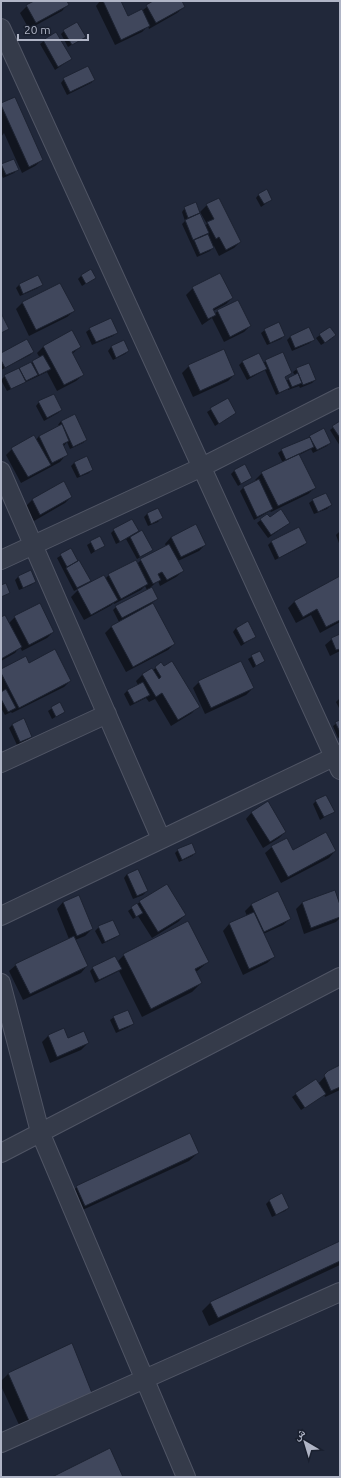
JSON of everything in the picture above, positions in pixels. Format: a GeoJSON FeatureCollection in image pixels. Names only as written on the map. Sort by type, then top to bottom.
{"type":"FeatureCollection","features":[{"type":"Feature","properties":{"kind":"street"},"geometry":{"type":"LineString","coordinates":[[1,28],[338,760],[161,840],[1,916]]}},
{"type":"Feature","properties":{"kind":"street"},"geometry":{"type":"LineString","coordinates":[[1,560],[202,467],[340,397]]}},
{"type":"Feature","properties":{"kind":"street"},"geometry":{"type":"LineString","coordinates":[[1,471],[108,714],[161,840]]}},
{"type":"Feature","properties":{"kind":"street"},"geometry":{"type":"LineString","coordinates":[[1,763],[108,714]]}},
{"type":"Feature","properties":{"kind":"street"},"geometry":{"type":"LineString","coordinates":[[1,1153],[340,977]]}},
{"type":"Feature","properties":{"kind":"street"},"geometry":{"type":"LineString","coordinates":[[1,983],[40,1132],[186,1477]]}},
{"type":"Feature","properties":{"kind":"street"},"geometry":{"type":"LineString","coordinates":[[1,1443],[340,1292]]}},
{"type":"Feature","properties":{"kind":"building"},"geometry":{"type":"Polygon","coordinates":[[[34,1],[67,1],[69,5],[36,23],[26,5],[34,1]]]}},
{"type":"Feature","properties":{"kind":"building"},"geometry":{"type":"Polygon","coordinates":[[[103,1],[121,1],[128,16],[142,9],[150,26],[121,40],[103,1]]]}},
{"type":"Feature","properties":{"kind":"building"},"geometry":{"type":"Polygon","coordinates":[[[153,1],[182,1],[185,7],[156,23],[146,5],[153,1]]]}},
{"type":"Feature","properties":{"kind":"building"},"geometry":{"type":"Polygon","coordinates":[[[77,22],[86,37],[72,45],[63,30],[77,22]]]}},
{"type":"Feature","properties":{"kind":"building"},"geometry":{"type":"Polygon","coordinates":[[[56,32],[72,59],[58,67],[43,40],[56,32]]]}},
{"type":"Feature","properties":{"kind":"building"},"geometry":{"type":"Polygon","coordinates":[[[88,66],[95,80],[70,92],[63,78],[88,66]]]}},
{"type":"Feature","properties":{"kind":"building"},"geometry":{"type":"Polygon","coordinates":[[[15,97],[43,160],[29,167],[1,105],[1,103],[15,97]]]}},
{"type":"Feature","properties":{"kind":"building"},"geometry":{"type":"Polygon","coordinates":[[[14,159],[19,170],[6,175],[1,164],[14,159]]]}},
{"type":"Feature","properties":{"kind":"building"},"geometry":{"type":"Polygon","coordinates":[[[267,189],[272,200],[264,204],[258,194],[267,189]]]}},
{"type":"Feature","properties":{"kind":"building"},"geometry":{"type":"Polygon","coordinates":[[[219,198],[241,242],[226,250],[219,237],[216,239],[207,222],[214,219],[206,204],[219,198]]]}},
{"type":"Feature","properties":{"kind":"building"},"geometry":{"type":"Polygon","coordinates":[[[196,202],[200,213],[188,218],[184,207],[196,202]]]}},
{"type":"Feature","properties":{"kind":"building"},"geometry":{"type":"Polygon","coordinates":[[[200,213],[209,233],[193,240],[185,220],[200,213]]]}},
{"type":"Feature","properties":{"kind":"building"},"geometry":{"type":"Polygon","coordinates":[[[208,234],[214,248],[200,254],[194,240],[208,234]]]}},
{"type":"Feature","properties":{"kind":"building"},"geometry":{"type":"Polygon","coordinates":[[[91,269],[96,278],[86,284],[81,275],[91,269]]]}},
{"type":"Feature","properties":{"kind":"building"},"geometry":{"type":"Polygon","coordinates":[[[220,273],[233,298],[213,309],[216,315],[208,319],[192,287],[220,273]]]}},
{"type":"Feature","properties":{"kind":"building"},"geometry":{"type":"Polygon","coordinates":[[[38,275],[43,285],[23,294],[19,284],[38,275]]]}},
{"type":"Feature","properties":{"kind":"building"},"geometry":{"type":"Polygon","coordinates":[[[60,283],[75,311],[36,330],[22,302],[60,283]]]}},
{"type":"Feature","properties":{"kind":"building"},"geometry":{"type":"Polygon","coordinates":[[[238,300],[251,326],[230,337],[217,310],[238,300]]]}},
{"type":"Feature","properties":{"kind":"building"},"geometry":{"type":"Polygon","coordinates":[[[1,313],[9,329],[1,333],[1,313]]]}},
{"type":"Feature","properties":{"kind":"building"},"geometry":{"type":"Polygon","coordinates":[[[111,318],[118,333],[96,342],[89,328],[111,318]]]}},
{"type":"Feature","properties":{"kind":"building"},"geometry":{"type":"Polygon","coordinates":[[[279,322],[285,336],[270,343],[264,329],[279,322]]]}},
{"type":"Feature","properties":{"kind":"building"},"geometry":{"type":"Polygon","coordinates":[[[309,327],[315,340],[295,348],[290,336],[309,327]]]}},
{"type":"Feature","properties":{"kind":"building"},"geometry":{"type":"Polygon","coordinates":[[[330,327],[336,335],[325,343],[319,334],[330,327]]]}},
{"type":"Feature","properties":{"kind":"building"},"geometry":{"type":"Polygon","coordinates":[[[72,330],[81,347],[72,352],[84,375],[64,385],[43,346],[72,330]]]}},
{"type":"Feature","properties":{"kind":"building"},"geometry":{"type":"Polygon","coordinates":[[[27,339],[34,352],[5,368],[1,360],[1,353],[27,339]]]}},
{"type":"Feature","properties":{"kind":"building"},"geometry":{"type":"Polygon","coordinates":[[[124,340],[129,351],[116,358],[111,346],[124,340]]]}},
{"type":"Feature","properties":{"kind":"building"},"geometry":{"type":"Polygon","coordinates":[[[224,349],[235,375],[200,391],[188,365],[224,349]]]}},
{"type":"Feature","properties":{"kind":"building"},"geometry":{"type":"Polygon","coordinates":[[[283,352],[292,373],[285,377],[290,388],[279,393],[265,360],[283,352]]]}},
{"type":"Feature","properties":{"kind":"building"},"geometry":{"type":"Polygon","coordinates":[[[259,353],[267,369],[250,377],[242,361],[259,353]]]}},
{"type":"Feature","properties":{"kind":"building"},"geometry":{"type":"Polygon","coordinates":[[[43,355],[51,369],[39,375],[32,361],[43,355]]]}},
{"type":"Feature","properties":{"kind":"building"},"geometry":{"type":"Polygon","coordinates":[[[31,362],[38,375],[26,381],[19,368],[31,362]]]}},
{"type":"Feature","properties":{"kind":"building"},"geometry":{"type":"Polygon","coordinates":[[[309,363],[316,380],[303,385],[296,368],[309,363]]]}},
{"type":"Feature","properties":{"kind":"building"},"geometry":{"type":"Polygon","coordinates":[[[19,368],[26,382],[11,389],[4,375],[19,368]]]}},
{"type":"Feature","properties":{"kind":"building"},"geometry":{"type":"Polygon","coordinates":[[[298,373],[302,383],[292,387],[288,378],[298,373]]]}},
{"type":"Feature","properties":{"kind":"building"},"geometry":{"type":"Polygon","coordinates":[[[54,394],[62,410],[47,418],[38,401],[54,394]]]}},
{"type":"Feature","properties":{"kind":"building"},"geometry":{"type":"Polygon","coordinates":[[[228,398],[236,413],[219,424],[210,408],[228,398]]]}},
{"type":"Feature","properties":{"kind":"building"},"geometry":{"type":"Polygon","coordinates":[[[75,414],[87,440],[73,447],[61,421],[75,414]]]}},
{"type":"Feature","properties":{"kind":"building"},"geometry":{"type":"Polygon","coordinates":[[[340,421],[340,438],[332,426],[340,421]]]}},
{"type":"Feature","properties":{"kind":"building"},"geometry":{"type":"Polygon","coordinates":[[[62,424],[69,441],[63,444],[68,455],[52,463],[39,436],[62,424]]]}},
{"type":"Feature","properties":{"kind":"building"},"geometry":{"type":"Polygon","coordinates":[[[324,428],[331,443],[317,450],[309,436],[324,428]]]}},
{"type":"Feature","properties":{"kind":"building"},"geometry":{"type":"Polygon","coordinates":[[[34,435],[51,465],[28,477],[11,448],[34,435]]]}},
{"type":"Feature","properties":{"kind":"building"},"geometry":{"type":"Polygon","coordinates":[[[310,437],[314,447],[286,460],[281,449],[310,437]]]}},
{"type":"Feature","properties":{"kind":"building"},"geometry":{"type":"Polygon","coordinates":[[[299,454],[316,488],[278,506],[261,472],[299,454]]]}},
{"type":"Feature","properties":{"kind":"building"},"geometry":{"type":"Polygon","coordinates":[[[87,456],[93,470],[80,476],[74,462],[87,456]]]}},
{"type":"Feature","properties":{"kind":"building"},"geometry":{"type":"Polygon","coordinates":[[[245,464],[252,478],[241,484],[234,470],[245,464]]]}},
{"type":"Feature","properties":{"kind":"building"},"geometry":{"type":"Polygon","coordinates":[[[259,479],[273,509],[257,517],[243,487],[259,479]]]}},
{"type":"Feature","properties":{"kind":"building"},"geometry":{"type":"Polygon","coordinates":[[[64,481],[72,497],[40,515],[32,499],[64,481]]]}},
{"type":"Feature","properties":{"kind":"building"},"geometry":{"type":"Polygon","coordinates":[[[326,493],[332,505],[318,512],[312,499],[326,493]]]}},
{"type":"Feature","properties":{"kind":"building"},"geometry":{"type":"Polygon","coordinates":[[[158,508],[163,518],[151,524],[147,513],[158,508]]]}},
{"type":"Feature","properties":{"kind":"building"},"geometry":{"type":"Polygon","coordinates":[[[281,509],[290,523],[271,535],[260,519],[267,514],[270,517],[281,509]]]}},
{"type":"Feature","properties":{"kind":"building"},"geometry":{"type":"Polygon","coordinates":[[[132,519],[139,531],[120,542],[113,529],[132,519]]]}},
{"type":"Feature","properties":{"kind":"building"},"geometry":{"type":"Polygon","coordinates":[[[196,524],[206,545],[181,557],[171,537],[196,524]]]}},
{"type":"Feature","properties":{"kind":"building"},"geometry":{"type":"Polygon","coordinates":[[[299,527],[307,543],[279,558],[271,541],[299,527]]]}},
{"type":"Feature","properties":{"kind":"building"},"geometry":{"type":"Polygon","coordinates":[[[142,530],[153,550],[140,557],[130,537],[142,530]]]}},
{"type":"Feature","properties":{"kind":"building"},"geometry":{"type":"Polygon","coordinates":[[[100,536],[105,546],[95,551],[90,541],[100,536]]]}},
{"type":"Feature","properties":{"kind":"building"},"geometry":{"type":"Polygon","coordinates":[[[169,544],[184,571],[167,580],[162,572],[158,574],[161,580],[153,584],[140,559],[169,544]]]}},
{"type":"Feature","properties":{"kind":"building"},"geometry":{"type":"Polygon","coordinates":[[[71,548],[78,561],[67,567],[60,554],[71,548]]]}},
{"type":"Feature","properties":{"kind":"building"},"geometry":{"type":"Polygon","coordinates":[[[79,560],[91,581],[77,588],[66,568],[79,560]]]}},
{"type":"Feature","properties":{"kind":"building"},"geometry":{"type":"Polygon","coordinates":[[[136,560],[148,584],[121,599],[108,574],[136,560]]]}},
{"type":"Feature","properties":{"kind":"building"},"geometry":{"type":"Polygon","coordinates":[[[31,570],[36,582],[23,588],[18,576],[31,570]]]}},
{"type":"Feature","properties":{"kind":"building"},"geometry":{"type":"Polygon","coordinates":[[[104,575],[118,600],[91,615],[77,589],[104,575]]]}},
{"type":"Feature","properties":{"kind":"building"},"geometry":{"type":"Polygon","coordinates":[[[340,576],[340,620],[326,627],[317,609],[303,617],[294,601],[340,576]]]}},
{"type":"Feature","properties":{"kind":"building"},"geometry":{"type":"Polygon","coordinates":[[[6,583],[10,593],[1,597],[1,585],[6,583]]]}},
{"type":"Feature","properties":{"kind":"building"},"geometry":{"type":"Polygon","coordinates":[[[152,587],[158,599],[122,618],[115,606],[152,587]]]}},
{"type":"Feature","properties":{"kind":"building"},"geometry":{"type":"Polygon","coordinates":[[[40,603],[54,632],[29,645],[14,616],[40,603]]]}},
{"type":"Feature","properties":{"kind":"building"},"geometry":{"type":"Polygon","coordinates":[[[153,603],[175,644],[133,667],[111,626],[153,603]]]}},
{"type":"Feature","properties":{"kind":"building"},"geometry":{"type":"Polygon","coordinates":[[[5,615],[22,647],[1,659],[1,617],[5,615]]]}},
{"type":"Feature","properties":{"kind":"building"},"geometry":{"type":"Polygon","coordinates":[[[248,621],[256,637],[244,643],[236,628],[248,621]]]}},
{"type":"Feature","properties":{"kind":"building"},"geometry":{"type":"Polygon","coordinates":[[[340,634],[340,649],[336,650],[331,638],[340,634]]]}},
{"type":"Feature","properties":{"kind":"building"},"geometry":{"type":"Polygon","coordinates":[[[55,649],[71,681],[19,708],[1,673],[1,669],[26,656],[29,663],[55,649]]]}},
{"type":"Feature","properties":{"kind":"building"},"geometry":{"type":"Polygon","coordinates":[[[260,651],[265,661],[256,666],[251,655],[260,651]]]}},
{"type":"Feature","properties":{"kind":"building"},"geometry":{"type":"Polygon","coordinates":[[[172,661],[200,707],[178,720],[162,693],[156,697],[142,674],[152,668],[159,679],[161,677],[155,667],[161,662],[164,666],[172,661]]]}},
{"type":"Feature","properties":{"kind":"building"},"geometry":{"type":"Polygon","coordinates":[[[241,661],[254,688],[211,708],[198,681],[241,661]]]}},
{"type":"Feature","properties":{"kind":"building"},"geometry":{"type":"Polygon","coordinates":[[[143,682],[150,695],[134,703],[127,690],[143,682]]]}},
{"type":"Feature","properties":{"kind":"building"},"geometry":{"type":"Polygon","coordinates":[[[6,689],[16,708],[8,712],[1,699],[1,692],[6,689]]]}},
{"type":"Feature","properties":{"kind":"building"},"geometry":{"type":"Polygon","coordinates":[[[60,702],[65,712],[56,717],[51,707],[60,702]]]}},
{"type":"Feature","properties":{"kind":"building"},"geometry":{"type":"Polygon","coordinates":[[[24,718],[32,737],[20,742],[12,724],[24,718]]]}},
{"type":"Feature","properties":{"kind":"building"},"geometry":{"type":"Polygon","coordinates":[[[340,720],[340,732],[335,722],[340,720]]]}},
{"type":"Feature","properties":{"kind":"building"},"geometry":{"type":"Polygon","coordinates":[[[326,795],[335,812],[324,817],[315,800],[326,795]]]}},
{"type":"Feature","properties":{"kind":"building"},"geometry":{"type":"Polygon","coordinates":[[[268,801],[286,832],[270,842],[251,812],[268,801]]]}},
{"type":"Feature","properties":{"kind":"building"},"geometry":{"type":"Polygon","coordinates":[[[326,832],[336,851],[288,877],[271,846],[287,838],[293,850],[326,832]]]}},
{"type":"Feature","properties":{"kind":"building"},"geometry":{"type":"Polygon","coordinates":[[[192,843],[196,853],[182,860],[177,849],[192,843]]]}},
{"type":"Feature","properties":{"kind":"building"},"geometry":{"type":"Polygon","coordinates":[[[138,869],[148,891],[137,896],[127,874],[138,869]]]}},
{"type":"Feature","properties":{"kind":"building"},"geometry":{"type":"Polygon","coordinates":[[[167,884],[186,915],[158,932],[139,901],[167,884]]]}},
{"type":"Feature","properties":{"kind":"building"},"geometry":{"type":"Polygon","coordinates":[[[335,890],[340,905],[340,917],[311,928],[302,902],[335,890]]]}},
{"type":"Feature","properties":{"kind":"building"},"geometry":{"type":"Polygon","coordinates":[[[278,891],[291,919],[264,932],[251,904],[278,891]]]}},
{"type":"Feature","properties":{"kind":"building"},"geometry":{"type":"Polygon","coordinates":[[[79,895],[93,929],[77,936],[63,902],[79,895]]]}},
{"type":"Feature","properties":{"kind":"building"},"geometry":{"type":"Polygon","coordinates":[[[137,903],[143,913],[136,917],[131,907],[137,903]]]}},
{"type":"Feature","properties":{"kind":"building"},"geometry":{"type":"Polygon","coordinates":[[[254,912],[275,957],[249,969],[229,923],[254,912]]]}},
{"type":"Feature","properties":{"kind":"building"},"geometry":{"type":"Polygon","coordinates":[[[113,920],[120,935],[105,942],[98,926],[113,920]]]}},
{"type":"Feature","properties":{"kind":"building"},"geometry":{"type":"Polygon","coordinates":[[[188,921],[209,962],[195,969],[202,983],[151,1009],[123,954],[188,921]]]}},
{"type":"Feature","properties":{"kind":"building"},"geometry":{"type":"Polygon","coordinates":[[[74,936],[88,966],[30,994],[15,964],[74,936]]]}},
{"type":"Feature","properties":{"kind":"building"},"geometry":{"type":"Polygon","coordinates":[[[115,956],[122,969],[99,980],[92,967],[115,956]]]}},
{"type":"Feature","properties":{"kind":"building"},"geometry":{"type":"Polygon","coordinates":[[[128,1010],[134,1024],[119,1030],[113,1016],[128,1010]]]}},
{"type":"Feature","properties":{"kind":"building"},"geometry":{"type":"Polygon","coordinates":[[[64,1028],[68,1038],[84,1031],[89,1043],[57,1057],[48,1035],[64,1028]]]}},
{"type":"Feature","properties":{"kind":"building"},"geometry":{"type":"Polygon","coordinates":[[[340,1065],[340,1087],[331,1091],[324,1075],[328,1071],[340,1065]]]}},
{"type":"Feature","properties":{"kind":"building"},"geometry":{"type":"Polygon","coordinates":[[[316,1079],[326,1094],[305,1108],[295,1093],[316,1079]]]}},
{"type":"Feature","properties":{"kind":"building"},"geometry":{"type":"Polygon","coordinates":[[[190,1133],[199,1153],[85,1206],[76,1186],[190,1133]]]}},
{"type":"Feature","properties":{"kind":"building"},"geometry":{"type":"Polygon","coordinates":[[[282,1193],[289,1208],[276,1215],[269,1200],[282,1193]]]}},
{"type":"Feature","properties":{"kind":"building"},"geometry":{"type":"Polygon","coordinates":[[[340,1241],[340,1261],[218,1318],[210,1302],[340,1241]]]}},
{"type":"Feature","properties":{"kind":"building"},"geometry":{"type":"Polygon","coordinates":[[[72,1343],[92,1393],[29,1421],[8,1373],[72,1343]]]}},
{"type":"Feature","properties":{"kind":"building"},"geometry":{"type":"Polygon","coordinates":[[[110,1448],[123,1477],[52,1477],[110,1448]]]}}]}
